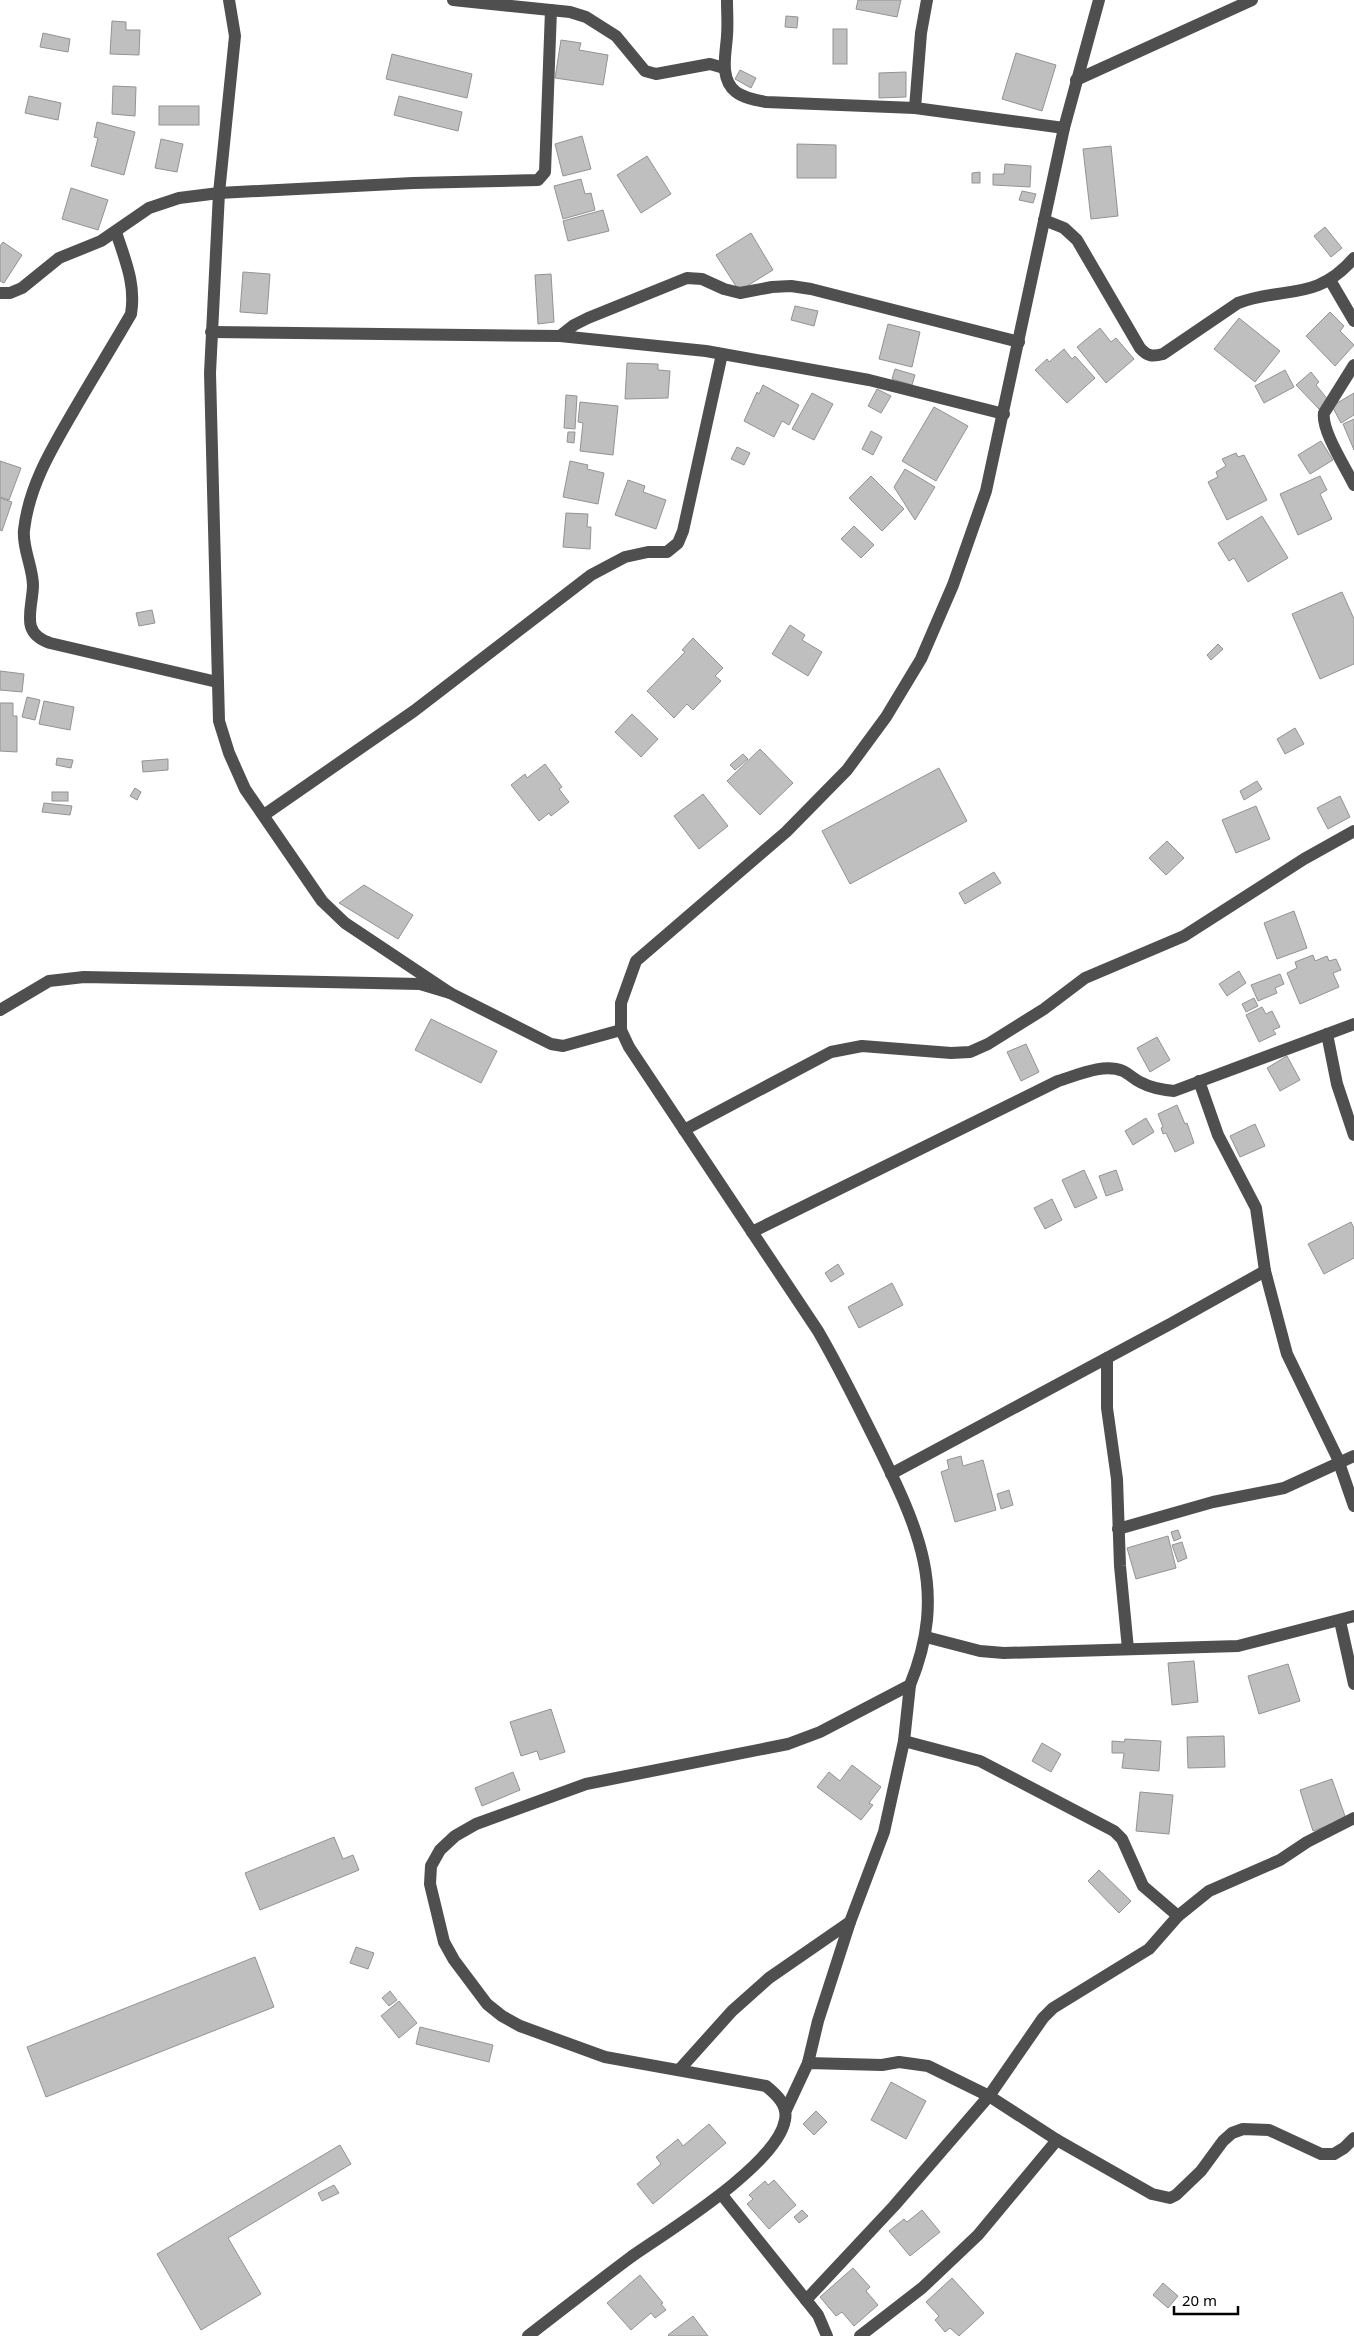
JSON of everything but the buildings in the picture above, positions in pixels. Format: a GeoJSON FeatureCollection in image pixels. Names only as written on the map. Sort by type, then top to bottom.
{"type":"FeatureCollection","features":[{"type":"Feature","properties":{"kind":"street"},"geometry":{"type":"LineString","coordinates":[[229,0],[235,36],[219,193],[211,332],[212,493],[217,682],[219,721],[228,753],[245,789],[322,901],[345,924],[450,993],[551,1044],[563,1046],[621,1030]]}},
{"type":"Feature","properties":{"kind":"street"},"geometry":{"type":"LineString","coordinates":[[453,0],[570,12],[598,24],[616,36],[644,70],[656,74],[710,64],[724,68]]}},
{"type":"Feature","properties":{"kind":"street"},"geometry":{"type":"LineString","coordinates":[[727,0],[724,68],[729,84],[736,92],[766,102],[915,108],[1064,128]]}},
{"type":"Feature","properties":{"kind":"street"},"geometry":{"type":"LineString","coordinates":[[915,108],[921,33],[927,0]]}},
{"type":"Feature","properties":{"kind":"street"},"geometry":{"type":"LineString","coordinates":[[528,2336],[631,2257],[722,2194],[764,2155],[778,2137],[785,2122],[786,2110],[808,2063],[818,2021],[850,1922],[884,1832],[904,1741],[910,1685],[920,1662],[926,1636],[928,1597],[925,1561],[920,1540],[891,1474],[838,1364],[628,1047],[621,1030],[621,1003],[636,961],[786,832],[847,770],[886,718],[922,659],[953,585],[986,491],[1064,128],[1099,0]]}},
{"type":"Feature","properties":{"kind":"street"},"geometry":{"type":"LineString","coordinates":[[1076,80],[1252,0]]}},
{"type":"Feature","properties":{"kind":"street"},"geometry":{"type":"LineString","coordinates":[[0,293],[10,293],[22,288],[59,258],[101,241],[149,208],[161,202],[219,193],[403,184],[538,180],[545,172],[551,10]]}},
{"type":"Feature","properties":{"kind":"street"},"geometry":{"type":"LineString","coordinates":[[1044,220],[1064,228],[1077,240],[1140,348],[1146,355],[1155,356],[1163,354],[1238,303],[1248,299],[1307,290],[1330,280],[1341,273],[1354,258]]}},
{"type":"Feature","properties":{"kind":"street"},"geometry":{"type":"LineString","coordinates":[[116,232],[131,276],[134,297],[132,314],[48,455],[28,500],[23,533],[33,583],[31,630],[39,639],[50,643],[217,682]]}},
{"type":"Feature","properties":{"kind":"street"},"geometry":{"type":"LineString","coordinates":[[560,336],[574,325],[588,318],[687,278],[695,277],[724,289],[740,293],[772,287],[791,286],[811,289],[1019,342]]}},
{"type":"Feature","properties":{"kind":"street"},"geometry":{"type":"LineString","coordinates":[[1330,280],[1354,321]]}},
{"type":"Feature","properties":{"kind":"street"},"geometry":{"type":"LineString","coordinates":[[211,332],[560,336],[722,354],[869,380],[1004,414]]}},
{"type":"Feature","properties":{"kind":"street"},"geometry":{"type":"LineString","coordinates":[[264,816],[414,711],[591,575],[625,557],[648,552],[667,552],[678,543],[683,531],[722,354]]}},
{"type":"Feature","properties":{"kind":"street"},"geometry":{"type":"LineString","coordinates":[[1354,365],[1324,413],[1323,419],[1354,484]]}},
{"type":"Feature","properties":{"kind":"street"},"geometry":{"type":"LineString","coordinates":[[684,1130],[831,1052],[862,1046],[951,1053],[970,1052],[988,1044],[1044,1009],[1085,978],[1184,936],[1304,859],[1354,831]]}},
{"type":"Feature","properties":{"kind":"street"},"geometry":{"type":"LineString","coordinates":[[0,1010],[48,981],[84,977],[420,984],[450,993]]}},
{"type":"Feature","properties":{"kind":"street"},"geometry":{"type":"LineString","coordinates":[[752,1232],[1058,1082],[1091,1070],[1123,1071],[1140,1082],[1161,1090],[1174,1091],[1354,1024]]}},
{"type":"Feature","properties":{"kind":"street"},"geometry":{"type":"LineString","coordinates":[[1327,1034],[1337,1084],[1354,1136]]}},
{"type":"Feature","properties":{"kind":"street"},"geometry":{"type":"LineString","coordinates":[[1199,1081],[1218,1135],[1256,1208],[1265,1271],[1287,1354],[1339,1463],[1354,1506]]}},
{"type":"Feature","properties":{"kind":"street"},"geometry":{"type":"LineString","coordinates":[[891,1474],[1265,1271]]}},
{"type":"Feature","properties":{"kind":"street"},"geometry":{"type":"LineString","coordinates":[[1107,1358],[1107,1408],[1117,1479],[1118,1529],[1128,1649]]}},
{"type":"Feature","properties":{"kind":"street"},"geometry":{"type":"LineString","coordinates":[[1118,1529],[1213,1502],[1284,1488],[1354,1456]]}},
{"type":"Feature","properties":{"kind":"street"},"geometry":{"type":"LineString","coordinates":[[926,1636],[980,1651],[1004,1653],[1238,1646],[1354,1616]]}},
{"type":"Feature","properties":{"kind":"street"},"geometry":{"type":"LineString","coordinates":[[1340,1621],[1354,1684]]}},
{"type":"Feature","properties":{"kind":"street"},"geometry":{"type":"LineString","coordinates":[[786,2110],[778,2095],[766,2086],[605,2057],[520,2026],[487,2004],[454,1960],[444,1942],[430,1884],[431,1866],[440,1850],[455,1836],[476,1824],[586,1784],[788,1744],[820,1732],[910,1685]]}},
{"type":"Feature","properties":{"kind":"street"},"geometry":{"type":"LineString","coordinates":[[904,1741],[980,1761],[1114,1831],[1122,1839],[1143,1886],[1178,1916]]}},
{"type":"Feature","properties":{"kind":"street"},"geometry":{"type":"LineString","coordinates":[[806,2300],[894,2206],[988,2096],[1043,2018],[1053,2008],[1149,1949],[1195,1900],[1218,1885],[1280,1860],[1307,1842],[1354,1818]]}},
{"type":"Feature","properties":{"kind":"street"},"geometry":{"type":"LineString","coordinates":[[679,2070],[732,2011],[768,1978],[850,1922]]}},
{"type":"Feature","properties":{"kind":"street"},"geometry":{"type":"LineString","coordinates":[[808,2063],[882,2065],[898,2062],[928,2066],[988,2096],[1057,2140],[1152,2194],[1170,2198],[1176,2196],[1201,2171],[1223,2141],[1232,2133],[1243,2129],[1269,2130],[1321,2154],[1334,2154],[1344,2148],[1354,2138]]}},
{"type":"Feature","properties":{"kind":"street"},"geometry":{"type":"LineString","coordinates":[[860,2336],[922,2288],[978,2235],[1057,2140]]}},
{"type":"Feature","properties":{"kind":"street"},"geometry":{"type":"LineString","coordinates":[[722,2194],[818,2314],[826,2336]]}}]}
